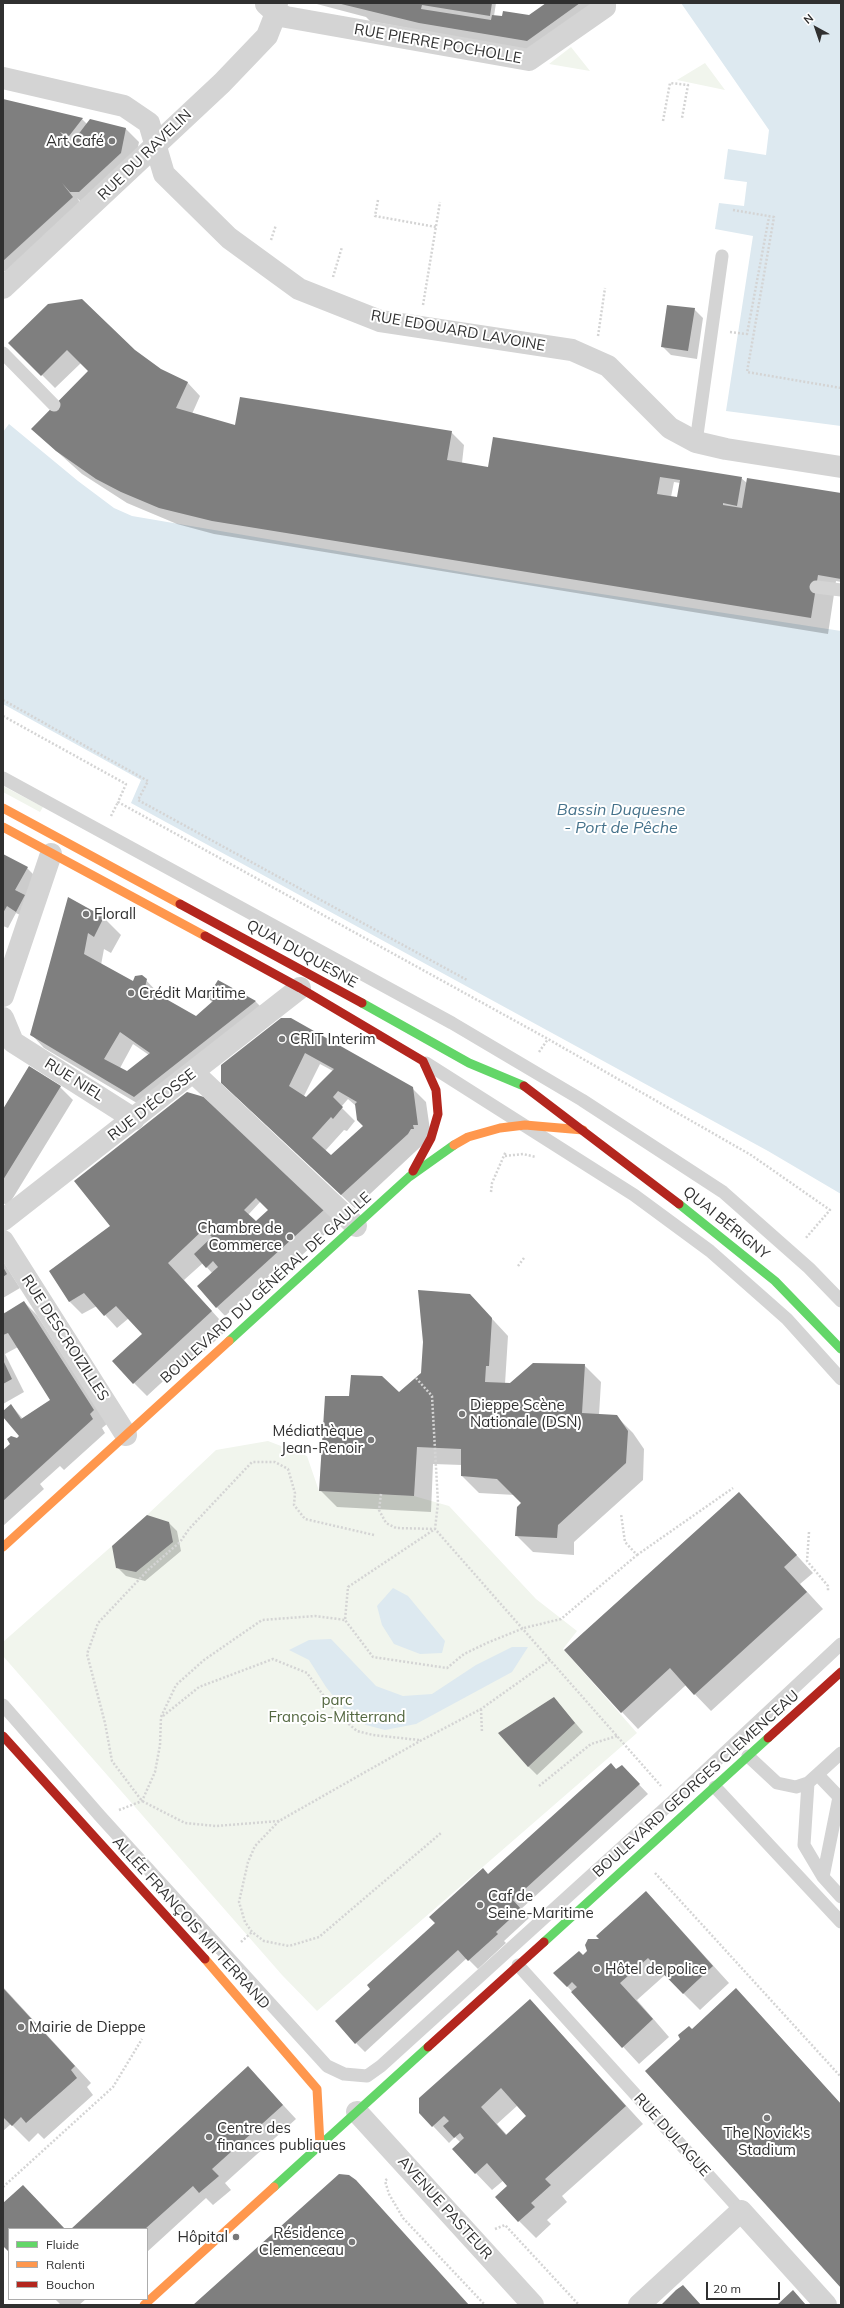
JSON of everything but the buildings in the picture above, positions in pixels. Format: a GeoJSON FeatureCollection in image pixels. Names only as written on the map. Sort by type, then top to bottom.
{"type":"FeatureCollection","features":[{"type":"Feature","properties":{"kind":"main road","name":"QUAI DUQUESNE"},"geometry":{"type":"LineString","coordinates":[[3,808],[325,982],[469,1063],[520,1083],[583,1130]]}},
{"type":"Feature","properties":{"kind":"main road","name":"QUAI DUQUESNE"},"geometry":{"type":"LineString","coordinates":[[3,827],[50,854],[300,988],[423,1061]]}},
{"type":"Feature","properties":{"kind":"main road"},"geometry":{"type":"LineString","coordinates":[[409,1177],[431,1138],[438,1114],[436,1090],[423,1061]]}},
{"type":"Feature","properties":{"kind":"main road","name":"BOULEVARD DU GÉNÉRAL DE GAULLE"},"geometry":{"type":"LineString","coordinates":[[3,1547],[409,1177],[468,1137],[500,1128],[525,1125],[583,1130]]}},
{"type":"Feature","properties":{"kind":"main road","name":"QUAI BÉRIGNY"},"geometry":{"type":"LineString","coordinates":[[583,1130],[775,1281],[840,1346]]}},
{"type":"Feature","properties":{"kind":"main road","name":"BOULEVARD GEORGES CLEMENCEAU"},"geometry":{"type":"LineString","coordinates":[[144,2305],[841,1672]]}},
{"type":"Feature","properties":{"kind":"main road","name":"ALLÉE FRANÇOIS MITTERRAND"},"geometry":{"type":"LineString","coordinates":[[3,1736],[224,1979],[317,2089],[320,2145]]}},
{"type":"Feature","properties":{"kind":"street","name":"RUE PIERRE POCHOLLE"},"geometry":{"type":"LineString","coordinates":[[272,6],[286,17],[529,60],[605,7],[605,3]]}},
{"type":"Feature","properties":{"kind":"street","name":"RUE DU RAVELIN"},"geometry":{"type":"LineString","coordinates":[[3,288],[222,83],[267,36],[272,6]]}},
{"type":"Feature","properties":{"kind":"street","name":"RUE EDOUARD LAVOINE"},"geometry":{"type":"LineString","coordinates":[[3,78],[124,106],[150,123],[164,174],[229,238],[298,289],[380,321],[572,350],[608,366],[670,428],[696,442],[726,449],[841,467]]}},
{"type":"Feature","properties":{"kind":"street"},"geometry":{"type":"LineString","coordinates":[[3,996],[9,959],[50,854]]}},
{"type":"Feature","properties":{"kind":"street","name":"RUE D'ÉCOSSE"},"geometry":{"type":"LineString","coordinates":[[3,1220],[194,1073],[300,988]]}},
{"type":"Feature","properties":{"kind":"street","name":"RUE NIEL"},"geometry":{"type":"LineString","coordinates":[[3,1018],[13,1042],[134,1119]]}},
{"type":"Feature","properties":{"kind":"street"},"geometry":{"type":"LineString","coordinates":[[194,1073],[356,1226]]}},
{"type":"Feature","properties":{"kind":"street","name":"RUE DESCROIZILLES"},"geometry":{"type":"LineString","coordinates":[[3,1242],[126,1435]]}},
{"type":"Feature","properties":{"kind":"street","name":"AVENUE PASTEUR"},"geometry":{"type":"LineString","coordinates":[[357,2112],[532,2305]]}},
{"type":"Feature","properties":{"kind":"street"},"geometry":{"type":"LineString","coordinates":[[638,2305],[741,2211]]}},
{"type":"Feature","properties":{"kind":"street","name":"RUE DULAGUE"},"geometry":{"type":"LineString","coordinates":[[741,2211],[826,2305]]}},
{"type":"Feature","properties":{"kind":"lane"},"geometry":{"type":"LineString","coordinates":[[696,442],[722,256]]}},
{"type":"Feature","properties":{"kind":"lane"},"geometry":{"type":"LineString","coordinates":[[3,353],[54,405]]}},
{"type":"Feature","properties":{"kind":"lane"},"geometry":{"type":"LineString","coordinates":[[816,587],[841,590]]}},
{"type":"Feature","properties":{"kind":"lane"},"geometry":{"type":"LineString","coordinates":[[3,778],[452,1023],[582,1100],[723,1192],[809,1268],[841,1300]]}},
{"type":"Feature","properties":{"kind":"lane"},"geometry":{"type":"LineString","coordinates":[[423,1061],[634,1195],[710,1251],[787,1319],[841,1380]]}},
{"type":"Feature","properties":{"kind":"lane"},"geometry":{"type":"LineString","coordinates":[[3,1705],[100,1816],[327,2066],[338,2072],[356,2076],[366,2076],[381,2066],[673,1800],[841,1644]]}},
{"type":"Feature","properties":{"kind":"lane"},"geometry":{"type":"LineString","coordinates":[[748,1756],[777,1783],[796,1787],[808,1783],[841,1754]]}},
{"type":"Feature","properties":{"kind":"lane"},"geometry":{"type":"LineString","coordinates":[[818,1775],[840,1798],[823,1877]]}},
{"type":"Feature","properties":{"kind":"lane"},"geometry":{"type":"LineString","coordinates":[[808,1783],[804,1845],[823,1877],[841,1897]]}},
{"type":"Feature","properties":{"kind":"lane"},"geometry":{"type":"LineString","coordinates":[[715,1786],[841,1922]]}},
{"type":"Feature","properties":{"kind":"lane","name":"RUE DULAGUE"},"geometry":{"type":"LineString","coordinates":[[518,1965],[741,2211]]}},
{"type":"Feature","properties":{"kind":"path"},"geometry":{"type":"LineString","coordinates":[[664,121],[670,83],[688,85],[682,118]]}},
{"type":"Feature","properties":{"kind":"path"},"geometry":{"type":"LineString","coordinates":[[378,200],[375,216],[436,227]]}},
{"type":"Feature","properties":{"kind":"path"},"geometry":{"type":"LineString","coordinates":[[420,327],[440,202]]}},
{"type":"Feature","properties":{"kind":"path"},"geometry":{"type":"LineString","coordinates":[[733,210],[774,217],[748,372],[841,388]]}},
{"type":"Feature","properties":{"kind":"path"},"geometry":{"type":"LineString","coordinates":[[735,332],[747,334],[769,217]]}},
{"type":"Feature","properties":{"kind":"path"},"geometry":{"type":"LineString","coordinates":[[326,301],[342,247]]}},
{"type":"Feature","properties":{"kind":"path"},"geometry":{"type":"LineString","coordinates":[[594,360],[605,288]]}},
{"type":"Feature","properties":{"kind":"path"},"geometry":{"type":"LineString","coordinates":[[3,700],[148,781],[138,800],[467,980]]}},
{"type":"Feature","properties":{"kind":"path"},"geometry":{"type":"LineString","coordinates":[[3,716],[126,784],[118,802],[548,1039],[751,1155],[830,1210],[802,1242]]}},
{"type":"Feature","properties":{"kind":"path"},"geometry":{"type":"LineString","coordinates":[[518,1266],[524,1258]]}},
{"type":"Feature","properties":{"kind":"path"},"geometry":{"type":"LineString","coordinates":[[416,1378],[432,1396],[438,1503],[435,1529],[348,1587],[345,1620],[373,1656],[447,1668],[464,1654],[524,1628],[561,1619],[637,1555],[733,1488]]}},
{"type":"Feature","properties":{"kind":"path"},"geometry":{"type":"LineString","coordinates":[[279,1820],[216,1826],[185,1823],[142,1801],[112,1761],[105,1723],[87,1654],[98,1623],[149,1569],[180,1542],[189,1529],[252,1462],[275,1462],[288,1469],[295,1493],[294,1505],[306,1519],[374,1535]]}},
{"type":"Feature","properties":{"kind":"path"},"geometry":{"type":"LineString","coordinates":[[382,1494],[378,1510],[386,1522],[396,1528],[435,1529],[524,1628],[550,1660],[673,1800]]}},
{"type":"Feature","properties":{"kind":"path"},"geometry":{"type":"LineString","coordinates":[[621,1514],[625,1542],[637,1555]]}},
{"type":"Feature","properties":{"kind":"path"},"geometry":{"type":"LineString","coordinates":[[809,1532],[807,1561],[828,1586],[828,1592]]}},
{"type":"Feature","properties":{"kind":"path"},"geometry":{"type":"LineString","coordinates":[[100,1816],[142,1801],[155,1772],[160,1745],[161,1717],[176,1685],[204,1660],[262,1620],[315,1616],[345,1620]]}},
{"type":"Feature","properties":{"kind":"path"},"geometry":{"type":"LineString","coordinates":[[161,1717],[199,1687],[273,1659],[307,1673],[337,1714],[357,1730],[373,1735],[420,1741]]}},
{"type":"Feature","properties":{"kind":"path"},"geometry":{"type":"LineString","coordinates":[[441,1833],[319,1937],[289,1946],[264,1941],[252,1932],[245,1922],[239,1902],[248,1862],[255,1846],[279,1820],[420,1741],[481,1709],[550,1660]]}},
{"type":"Feature","properties":{"kind":"path"},"geometry":{"type":"LineString","coordinates":[[481,1709],[482,1733]]}},
{"type":"Feature","properties":{"kind":"path"},"geometry":{"type":"LineString","coordinates":[[539,1786],[591,1744],[617,1736]]}},
{"type":"Feature","properties":{"kind":"path"},"geometry":{"type":"LineString","coordinates":[[639,1855],[841,2077]]}},
{"type":"Feature","properties":{"kind":"path"},"geometry":{"type":"LineString","coordinates":[[3,2187],[113,2087],[142,2040]]}},
{"type":"Feature","properties":{"kind":"path"},"geometry":{"type":"LineString","coordinates":[[398,2157],[385,2181],[389,2194],[399,2212],[485,2305]]}},
{"type":"Feature","properties":{"kind":"path"},"geometry":{"type":"LineString","coordinates":[[472,2239],[505,2225],[579,2305]]}},
{"type":"Feature","properties":{"kind":"green space"},"geometry":{"type":"Polygon","coordinates":[[[571,47],[590,71],[549,64],[571,47]]]}},
{"type":"Feature","properties":{"kind":"green space"},"geometry":{"type":"Polygon","coordinates":[[[705,63],[725,90],[677,80],[705,63]]]}},
{"type":"Feature","properties":{"kind":"green space"},"geometry":{"type":"Polygon","coordinates":[[[3,786],[43,807],[40,812],[3,792],[3,786]]]}},
{"type":"Feature","properties":{"kind":"green space","name":"parc François-Mitterrand"},"geometry":{"type":"Polygon","coordinates":[[[268,1441],[307,1456],[319,1491],[414,1496],[449,1506],[536,1599],[577,1631],[563,1649],[637,1733],[317,2011],[282,1975],[3,1656],[3,1642],[147,1515],[216,1450],[268,1441]]]}},
{"type":"Feature","properties":{"kind":"water"},"geometry":{"type":"Polygon","coordinates":[[[681,3],[841,3],[841,426],[726,411],[753,236],[715,229],[719,203],[744,206],[747,182],[724,179],[728,149],[766,155],[769,130],[681,3]]]}},
{"type":"Feature","properties":{"kind":"water","name":"Bassin Duquesne - Port de Pêche"},"geometry":{"type":"Polygon","coordinates":[[[9,424],[78,481],[114,508],[132,516],[485,576],[841,631],[841,1194],[768,1151],[131,803],[141,780],[3,704],[3,432],[9,424]]]}},
{"type":"Feature","properties":{"kind":"water"},"geometry":{"type":"Polygon","coordinates":[[[393,1588],[408,1596],[445,1641],[442,1653],[420,1654],[394,1644],[382,1625],[377,1606],[393,1588]]]}},
{"type":"Feature","properties":{"kind":"water"},"geometry":{"type":"Polygon","coordinates":[[[331,1639],[376,1686],[403,1696],[432,1694],[476,1665],[512,1647],[528,1647],[512,1672],[416,1724],[385,1730],[366,1725],[347,1713],[326,1687],[309,1660],[289,1650],[309,1640],[331,1639]]]}},
{"type":"Feature","properties":{"kind":"traffic: fast"},"geometry":{"type":"LineString","coordinates":[[362,1003],[469,1063],[524,1086]]}},
{"type":"Feature","properties":{"kind":"traffic: fast"},"geometry":{"type":"LineString","coordinates":[[229,1341],[409,1177],[454,1145]]}},
{"type":"Feature","properties":{"kind":"traffic: fast"},"geometry":{"type":"LineString","coordinates":[[679,1204],[775,1281],[841,1349]]}},
{"type":"Feature","properties":{"kind":"traffic: fast"},"geometry":{"type":"LineString","coordinates":[[544,1942],[768,1738]]}},
{"type":"Feature","properties":{"kind":"traffic: fast"},"geometry":{"type":"LineString","coordinates":[[274,2187],[428,2047]]}},
{"type":"Feature","properties":{"kind":"traffic: slow"},"geometry":{"type":"LineString","coordinates":[[3,808],[180,904]]}},
{"type":"Feature","properties":{"kind":"traffic: slow"},"geometry":{"type":"LineString","coordinates":[[3,827],[205,936]]}},
{"type":"Feature","properties":{"kind":"traffic: slow"},"geometry":{"type":"LineString","coordinates":[[454,1145],[468,1137],[500,1128],[525,1125],[583,1130]]}},
{"type":"Feature","properties":{"kind":"traffic: slow"},"geometry":{"type":"LineString","coordinates":[[3,1547],[229,1341]]}},
{"type":"Feature","properties":{"kind":"traffic: slow"},"geometry":{"type":"LineString","coordinates":[[205,1959],[317,2089],[320,2145]]}},
{"type":"Feature","properties":{"kind":"traffic: slow"},"geometry":{"type":"LineString","coordinates":[[144,2305],[274,2187]]}},
{"type":"Feature","properties":{"kind":"traffic: jam"},"geometry":{"type":"LineString","coordinates":[[180,904],[362,1003]]}},
{"type":"Feature","properties":{"kind":"traffic: jam"},"geometry":{"type":"LineString","coordinates":[[205,936],[300,988],[423,1061],[436,1090],[438,1114],[431,1138],[413,1171]]}},
{"type":"Feature","properties":{"kind":"traffic: jam"},"geometry":{"type":"LineString","coordinates":[[524,1086],[679,1204]]}},
{"type":"Feature","properties":{"kind":"traffic: jam"},"geometry":{"type":"LineString","coordinates":[[768,1738],[841,1672]]}},
{"type":"Feature","properties":{"kind":"traffic: jam"},"geometry":{"type":"LineString","coordinates":[[3,1736],[205,1959]]}},
{"type":"Feature","properties":{"kind":"traffic: jam"},"geometry":{"type":"LineString","coordinates":[[428,2047],[544,1942]]}},
{"type":"Feature","properties":{"kind":"place","name":"Art Café"},"geometry":{"type":"Point","coordinates":[112,141]}},
{"type":"Feature","properties":{"kind":"place","name":"Florall"},"geometry":{"type":"Point","coordinates":[86,914]}},
{"type":"Feature","properties":{"kind":"place","name":"Crédit Maritime"},"geometry":{"type":"Point","coordinates":[131,993]}},
{"type":"Feature","properties":{"kind":"place","name":"CRIT Interim"},"geometry":{"type":"Point","coordinates":[282,1039]}},
{"type":"Feature","properties":{"kind":"place","name":"Chambre de Commerce"},"geometry":{"type":"Point","coordinates":[290,1237]}},
{"type":"Feature","properties":{"kind":"place","name":"Dieppe Scène Nationale (DSN)"},"geometry":{"type":"Point","coordinates":[462,1414]}},
{"type":"Feature","properties":{"kind":"place","name":"Médiathèque Jean-Renoir"},"geometry":{"type":"Point","coordinates":[371,1440]}},
{"type":"Feature","properties":{"kind":"place","name":"Caf de Seine-Maritime"},"geometry":{"type":"Point","coordinates":[480,1905]}},
{"type":"Feature","properties":{"kind":"place","name":"Hôtel de police"},"geometry":{"type":"Point","coordinates":[597,1969]}},
{"type":"Feature","properties":{"kind":"place","name":"Mairie de Dieppe"},"geometry":{"type":"Point","coordinates":[21,2027]}},
{"type":"Feature","properties":{"kind":"place","name":"The Novick's Stadium"},"geometry":{"type":"Point","coordinates":[767,2118]}},
{"type":"Feature","properties":{"kind":"place","name":"Centre des finances publiques"},"geometry":{"type":"Point","coordinates":[209,2137]}},
{"type":"Feature","properties":{"kind":"place","name":"Hôpital"},"geometry":{"type":"Point","coordinates":[236,2237]}},
{"type":"Feature","properties":{"kind":"place","name":"Résidence Clemenceau"},"geometry":{"type":"Point","coordinates":[352,2242]}}]}
